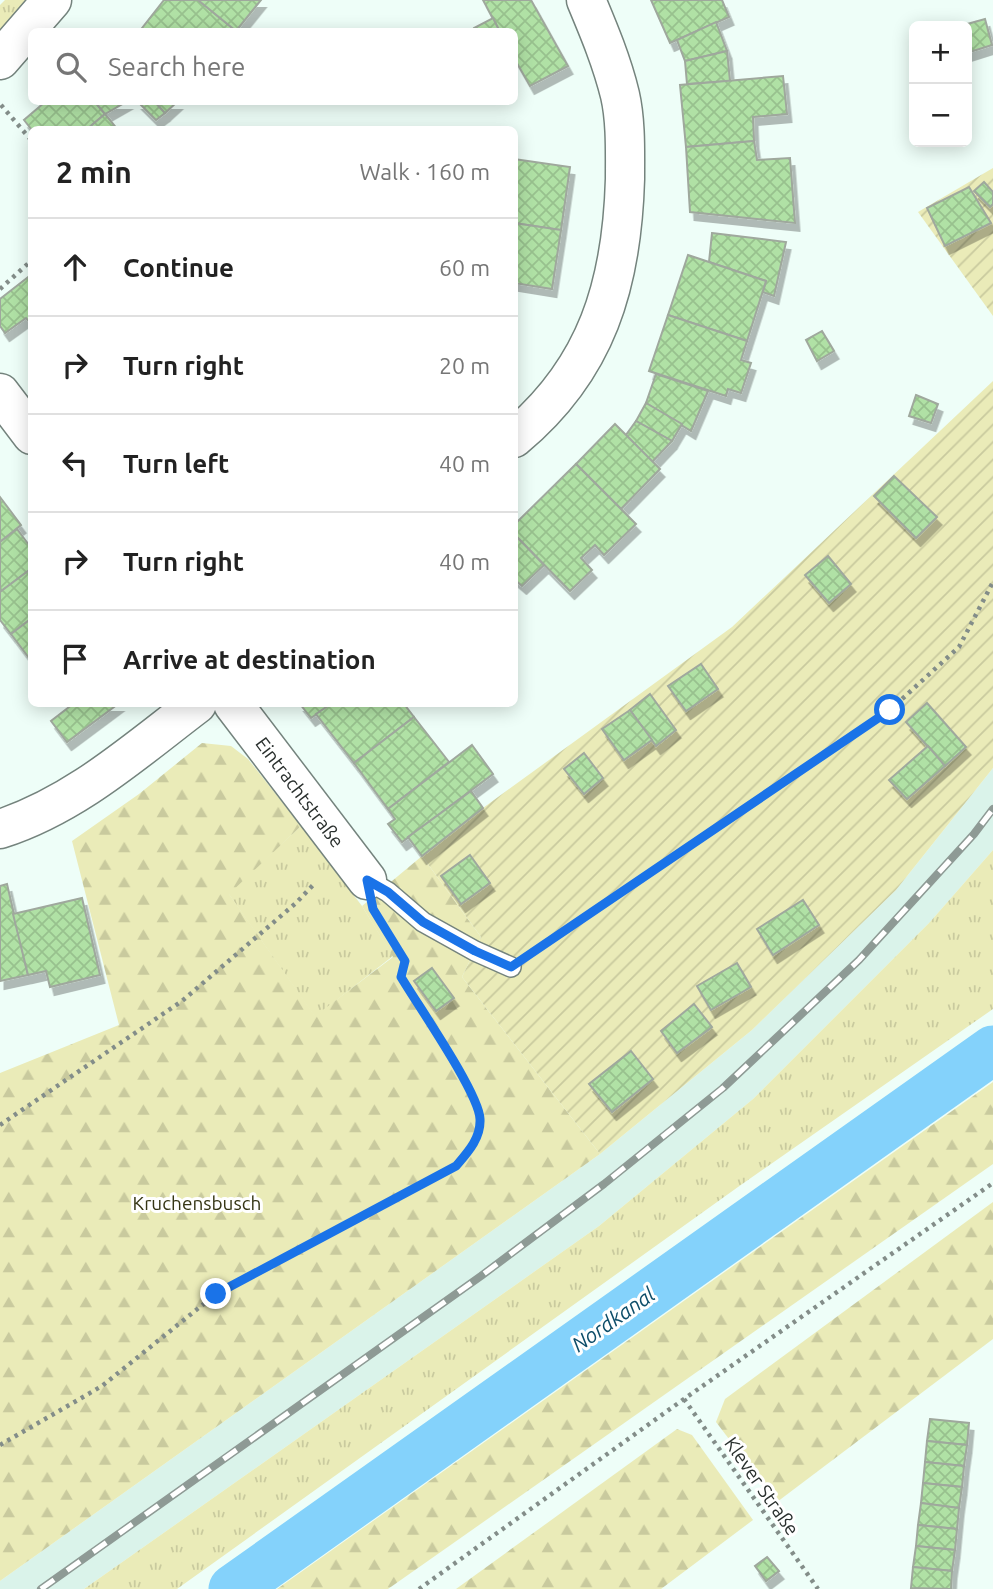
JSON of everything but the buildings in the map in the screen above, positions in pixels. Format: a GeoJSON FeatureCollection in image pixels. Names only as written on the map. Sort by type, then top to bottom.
{"type":"FeatureCollection","features":[{"type":"Feature","properties":{"kind":"street"},"geometry":{"type":"LineString","coordinates":[[0,60],[52,0]]}},
{"type":"Feature","properties":{"kind":"street"},"geometry":{"type":"LineString","coordinates":[[518,435],[529,426],[573,375],[598,330],[615,275],[624,225],[625,159],[620,97],[605,45],[586,0]]}},
{"type":"Feature","properties":{"kind":"street"},"geometry":{"type":"LineString","coordinates":[[0,393],[28,431]]}},
{"type":"Feature","properties":{"kind":"street"},"geometry":{"type":"LineString","coordinates":[[0,829],[24,821],[79,793],[193,707]]}},
{"type":"Feature","properties":{"kind":"street","name":"Eintrachtstraße"},"geometry":{"type":"LineString","coordinates":[[235,707],[356,866]]}},
{"type":"Feature","properties":{"kind":"lane"},"geometry":{"type":"LineString","coordinates":[[356,866],[423,922],[475,951],[511,967]]}},
{"type":"Feature","properties":{"kind":"path"},"geometry":{"type":"LineString","coordinates":[[0,104],[28,136]]}},
{"type":"Feature","properties":{"kind":"path"},"geometry":{"type":"LineString","coordinates":[[0,289],[28,264]]}},
{"type":"Feature","properties":{"kind":"path"},"geometry":{"type":"LineString","coordinates":[[511,967],[890,710],[959,647],[993,582]]}},
{"type":"Feature","properties":{"kind":"path"},"geometry":{"type":"LineString","coordinates":[[0,1125],[182,1001],[296,903],[356,866]]}},
{"type":"Feature","properties":{"kind":"path"},"geometry":{"type":"LineString","coordinates":[[0,1445],[102,1386],[216,1294],[456,1166],[474,1144],[480,1118],[472,1094],[401,977],[405,961],[392,940]]}},
{"type":"Feature","properties":{"kind":"path"},"geometry":{"type":"LineString","coordinates":[[419,1589],[993,1183]]}},
{"type":"Feature","properties":{"kind":"path","name":"Klever Straße"},"geometry":{"type":"LineString","coordinates":[[684,1399],[818,1589]]}},
{"type":"Feature","properties":{"kind":"shaded area"},"geometry":{"type":"Polygon","coordinates":[[[993,768],[993,850],[930,922],[753,1099],[599,1226],[84,1589],[0,1589],[0,1581],[600,1154],[752,1030],[896,890],[993,768]]]}},
{"type":"Feature","properties":{"kind":"green space"},"geometry":{"type":"Polygon","coordinates":[[[5,0],[35,0],[0,41],[0,5],[5,0]]]}},
{"type":"Feature","properties":{"kind":"green space"},"geometry":{"type":"Polygon","coordinates":[[[993,168],[993,316],[918,212],[993,168]]]}},
{"type":"Feature","properties":{"kind":"green space"},"geometry":{"type":"Polygon","coordinates":[[[993,381],[993,768],[896,890],[752,1030],[600,1154],[462,977],[481,937],[422,856],[483,808],[732,627],[993,381]]]}},
{"type":"Feature","properties":{"kind":"green space","name":"Kruchensbusch"},"geometry":{"type":"Polygon","coordinates":[[[202,743],[231,746],[248,759],[301,826],[229,894],[315,1016],[393,957],[362,906],[422,856],[481,937],[462,977],[600,1154],[0,1581],[0,1073],[119,1025],[72,841],[139,794],[202,743]]]}},
{"type":"Feature","properties":{"kind":"green space"},"geometry":{"type":"Polygon","coordinates":[[[301,826],[362,906],[393,956],[315,1017],[228,893],[301,826]]]}},
{"type":"Feature","properties":{"kind":"green space"},"geometry":{"type":"Polygon","coordinates":[[[993,850],[993,1009],[738,1187],[177,1589],[84,1589],[599,1226],[753,1099],[930,922],[993,850]]]}},
{"type":"Feature","properties":{"kind":"green space"},"geometry":{"type":"Polygon","coordinates":[[[993,1082],[993,1164],[388,1589],[277,1589],[993,1082]]]}},
{"type":"Feature","properties":{"kind":"green space"},"geometry":{"type":"Polygon","coordinates":[[[993,1202],[993,1339],[777,1502],[716,1422],[725,1399],[993,1202]]]}},
{"type":"Feature","properties":{"kind":"green space"},"geometry":{"type":"Polygon","coordinates":[[[677,1429],[692,1435],[753,1520],[661,1589],[456,1589],[677,1429]]]}},
{"type":"Feature","properties":{"kind":"waterway","name":"Nordkanal"},"geometry":{"type":"LineString","coordinates":[[233,1589],[993,1050]]}},
{"type":"Feature","properties":{"kind":"railway"},"geometry":{"type":"LineString","coordinates":[[41,1589],[481,1276],[604,1184],[723,1088],[859,960],[974,834],[993,809]]}},
{"type":"Feature","properties":{"kind":"route"},"geometry":{"type":"LineString","coordinates":[[216,1294],[456,1166],[474,1144],[480,1118],[472,1094],[401,977],[405,961],[373,909],[367,880],[388,892],[423,922],[475,951],[511,967],[890,710]]}}]}
